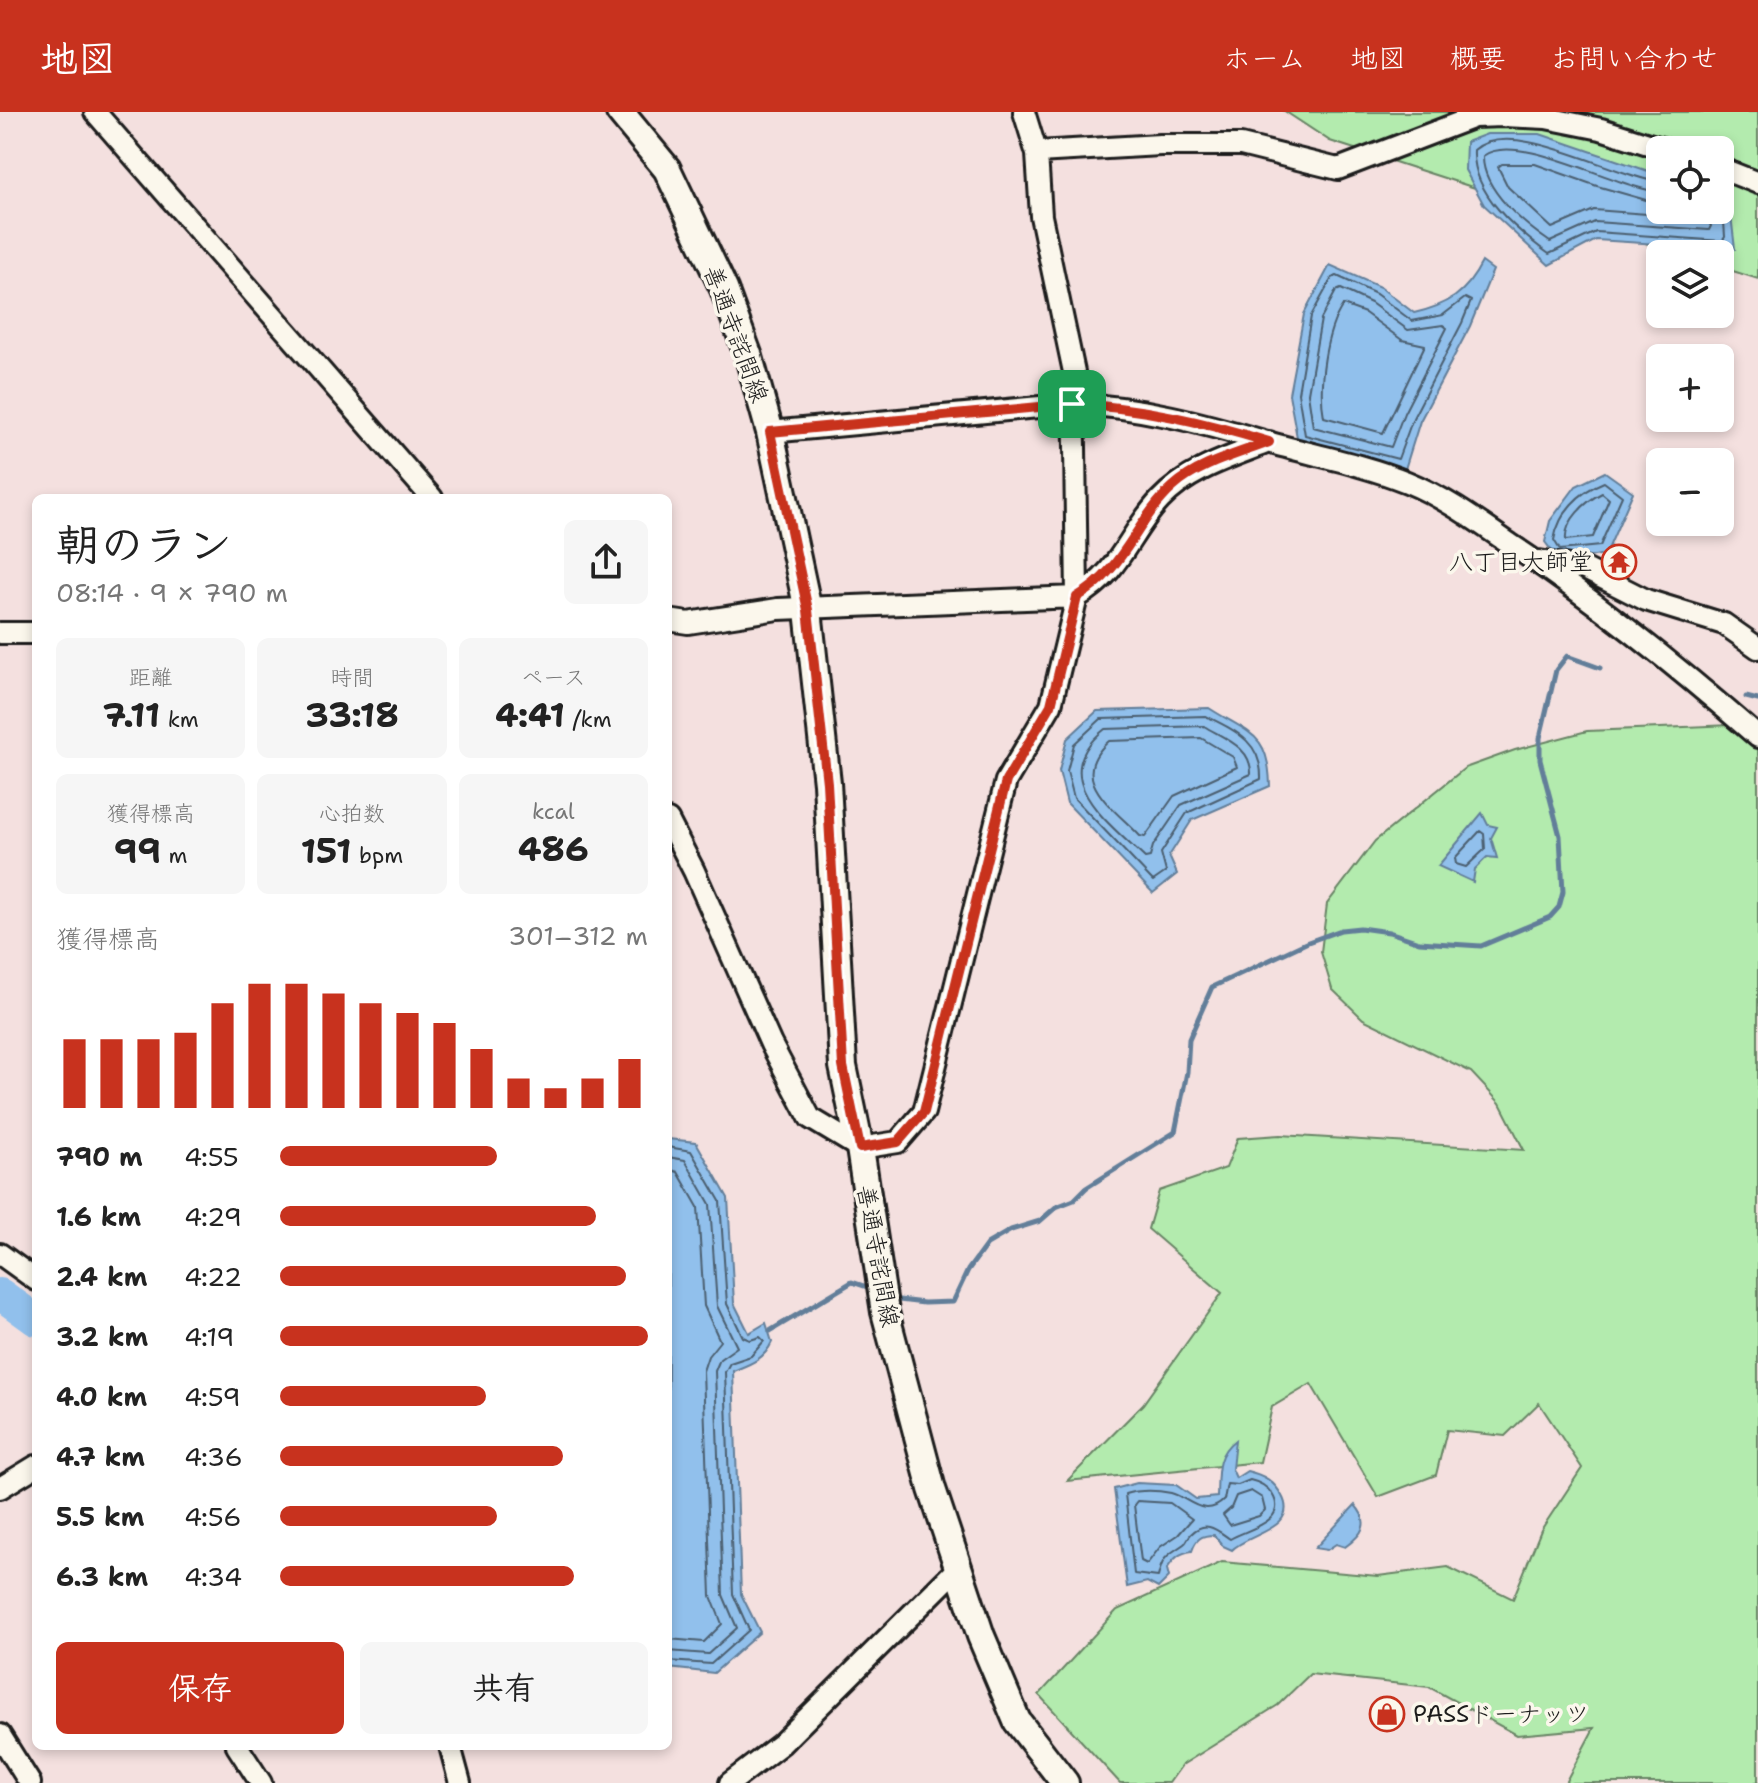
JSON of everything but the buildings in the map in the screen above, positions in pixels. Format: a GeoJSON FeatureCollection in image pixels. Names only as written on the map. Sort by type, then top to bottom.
{"type":"FeatureCollection","features":[{"type":"Feature","properties":{"kind":"main road","name":"善通寺詫間線"},"geometry":{"type":"LineString","coordinates":[[620,112],[667,169],[724,289],[749,357],[770,432],[808,610],[827,783],[843,1066],[860,1148],[885,1312],[917,1435],[958,1568],[1005,1697],[1041,1756],[1065,1783]]}},
{"type":"Feature","properties":{"kind":"street"},"geometry":{"type":"LineString","coordinates":[[95,112],[429,494]]}},
{"type":"Feature","properties":{"kind":"street"},"geometry":{"type":"LineString","coordinates":[[672,829],[771,1044],[810,1118],[860,1148],[898,1142],[924,1112],[1006,781],[1051,705],[1077,597],[1072,404],[1074,372],[1041,216],[1037,152],[1024,112]]}},
{"type":"Feature","properties":{"kind":"street"},"geometry":{"type":"LineString","coordinates":[[1037,152],[1160,145],[1241,145],[1338,169],[1474,117],[1503,116],[1546,118],[1601,129],[1646,143]]}},
{"type":"Feature","properties":{"kind":"street"},"geometry":{"type":"LineString","coordinates":[[1734,174],[1758,183]]}},
{"type":"Feature","properties":{"kind":"street"},"geometry":{"type":"LineString","coordinates":[[770,432],[1072,404],[1144,410],[1210,424],[1406,482],[1442,498],[1535,560],[1662,653],[1758,737]]}},
{"type":"Feature","properties":{"kind":"street"},"geometry":{"type":"LineString","coordinates":[[672,621],[688,623],[778,609],[1077,597],[1095,587],[1114,569],[1158,502],[1176,484],[1199,470],[1269,442]]}},
{"type":"Feature","properties":{"kind":"street"},"geometry":{"type":"LineString","coordinates":[[1535,560],[1583,568],[1646,600],[1724,624],[1758,648]]}},
{"type":"Feature","properties":{"kind":"street"},"geometry":{"type":"LineString","coordinates":[[0,633],[32,633]]}},
{"type":"Feature","properties":{"kind":"street"},"geometry":{"type":"LineString","coordinates":[[0,1254],[32,1277]]}},
{"type":"Feature","properties":{"kind":"street"},"geometry":{"type":"LineString","coordinates":[[0,1488],[32,1468]]}},
{"type":"Feature","properties":{"kind":"street"},"geometry":{"type":"LineString","coordinates":[[730,1783],[781,1744],[958,1568]]}},
{"type":"Feature","properties":{"kind":"street"},"geometry":{"type":"LineString","coordinates":[[0,1735],[30,1783]]}},
{"type":"Feature","properties":{"kind":"street"},"geometry":{"type":"LineString","coordinates":[[240,1750],[261,1783]]}},
{"type":"Feature","properties":{"kind":"street"},"geometry":{"type":"LineString","coordinates":[[451,1750],[460,1783]]}},
{"type":"Feature","properties":{"kind":"green space"},"geometry":{"type":"Polygon","coordinates":[[[1286,112],[1758,112],[1758,279],[1734,271],[1734,240],[1646,240],[1646,243],[1330,141],[1286,112]]]}},
{"type":"Feature","properties":{"kind":"green space"},"geometry":{"type":"Polygon","coordinates":[[[1733,725],[1758,731],[1758,1783],[1565,1783],[1594,1728],[1517,1735],[1429,1687],[1310,1674],[1278,1705],[1182,1765],[1169,1783],[1120,1783],[1039,1695],[1117,1610],[1222,1562],[1378,1576],[1448,1567],[1513,1599],[1541,1530],[1582,1468],[1539,1403],[1505,1436],[1447,1430],[1436,1475],[1378,1497],[1311,1384],[1272,1407],[1260,1462],[1067,1481],[1143,1404],[1222,1293],[1148,1229],[1159,1191],[1226,1168],[1238,1138],[1280,1135],[1524,1150],[1500,1103],[1471,1072],[1363,1019],[1332,989],[1321,952],[1327,904],[1375,841],[1465,768],[1515,750],[1587,731],[1733,725]]]}},
{"type":"Feature","properties":{"kind":"water"},"geometry":{"type":"Polygon","coordinates":[[[1487,134],[1540,134],[1646,170],[1646,224],[1732,224],[1734,240],[1646,240],[1646,243],[1596,240],[1549,265],[1484,205],[1465,170],[1466,142],[1487,134]]]}},
{"type":"Feature","properties":{"kind":"water"},"geometry":{"type":"Polygon","coordinates":[[[1482,262],[1493,270],[1470,326],[1420,421],[1405,469],[1298,443],[1289,394],[1304,314],[1330,265],[1380,287],[1414,313],[1455,296],[1482,262]]]}},
{"type":"Feature","properties":{"kind":"water"},"geometry":{"type":"Polygon","coordinates":[[[1605,472],[1633,492],[1606,554],[1579,559],[1558,555],[1545,542],[1550,521],[1576,486],[1605,472]]]}},
{"type":"Feature","properties":{"kind":"water"},"geometry":{"type":"Polygon","coordinates":[[[1209,708],[1246,730],[1261,744],[1269,768],[1270,786],[1192,820],[1169,856],[1177,874],[1153,893],[1067,803],[1059,771],[1067,739],[1097,711],[1209,708]]]}},
{"type":"Feature","properties":{"kind":"water"},"geometry":{"type":"Polygon","coordinates":[[[1482,813],[1488,825],[1497,827],[1491,838],[1497,858],[1487,857],[1475,869],[1473,882],[1438,866],[1482,813]]]}},
{"type":"Feature","properties":{"kind":"water"},"geometry":{"type":"Polygon","coordinates":[[[672,1139],[696,1142],[728,1198],[734,1303],[749,1333],[766,1323],[772,1342],[761,1357],[733,1371],[741,1594],[760,1632],[714,1673],[672,1668],[672,1139]]]}},
{"type":"Feature","properties":{"kind":"water"},"geometry":{"type":"Polygon","coordinates":[[[1235,1440],[1232,1469],[1236,1478],[1247,1471],[1272,1483],[1286,1507],[1284,1516],[1269,1529],[1232,1550],[1223,1546],[1214,1535],[1202,1537],[1192,1551],[1172,1562],[1167,1569],[1169,1577],[1158,1588],[1147,1582],[1127,1587],[1114,1489],[1137,1483],[1176,1485],[1196,1499],[1217,1497],[1221,1459],[1235,1440]]]}},
{"type":"Feature","properties":{"kind":"water"},"geometry":{"type":"Polygon","coordinates":[[[1355,1505],[1363,1517],[1360,1533],[1345,1547],[1336,1544],[1327,1550],[1315,1548],[1355,1505]]]}},
{"type":"Feature","properties":{"kind":"waterway"},"geometry":{"type":"LineString","coordinates":[[899,1300],[953,1302],[968,1270],[987,1244],[1011,1230],[1040,1221],[1056,1207],[1074,1200],[1086,1188],[1175,1132],[1187,1072],[1189,1039],[1212,987],[1341,930],[1360,928],[1389,932],[1419,942],[1481,946],[1550,917],[1559,907],[1563,892],[1560,836],[1540,760],[1540,738],[1556,670],[1567,656],[1600,668]]}},
{"type":"Feature","properties":{"kind":"waterway"},"geometry":{"type":"LineString","coordinates":[[1746,697],[1758,700]]}},
{"type":"Feature","properties":{"kind":"waterway"},"geometry":{"type":"LineString","coordinates":[[770,1331],[852,1282],[867,1287]]}},
{"type":"Feature","properties":{"kind":"waterway"},"geometry":{"type":"LineString","coordinates":[[0,1294],[32,1317]]}},
{"type":"Feature","properties":{"kind":"place","name":"八丁目大師堂"},"geometry":{"type":"Point","coordinates":[1619,562]}},
{"type":"Feature","properties":{"kind":"place","name":"PASSドーナッツ"},"geometry":{"type":"Point","coordinates":[1387,1714]}},
{"type":"Feature","properties":{"kind":"route"},"geometry":{"type":"LineString","coordinates":[[1072,404],[1144,410],[1210,424],[1269,442],[1199,470],[1176,484],[1158,502],[1114,569],[1095,587],[1077,597],[1051,705],[1006,781],[924,1112],[898,1142],[860,1148],[843,1066],[827,783],[808,610],[770,432],[1072,404]]}}]}
